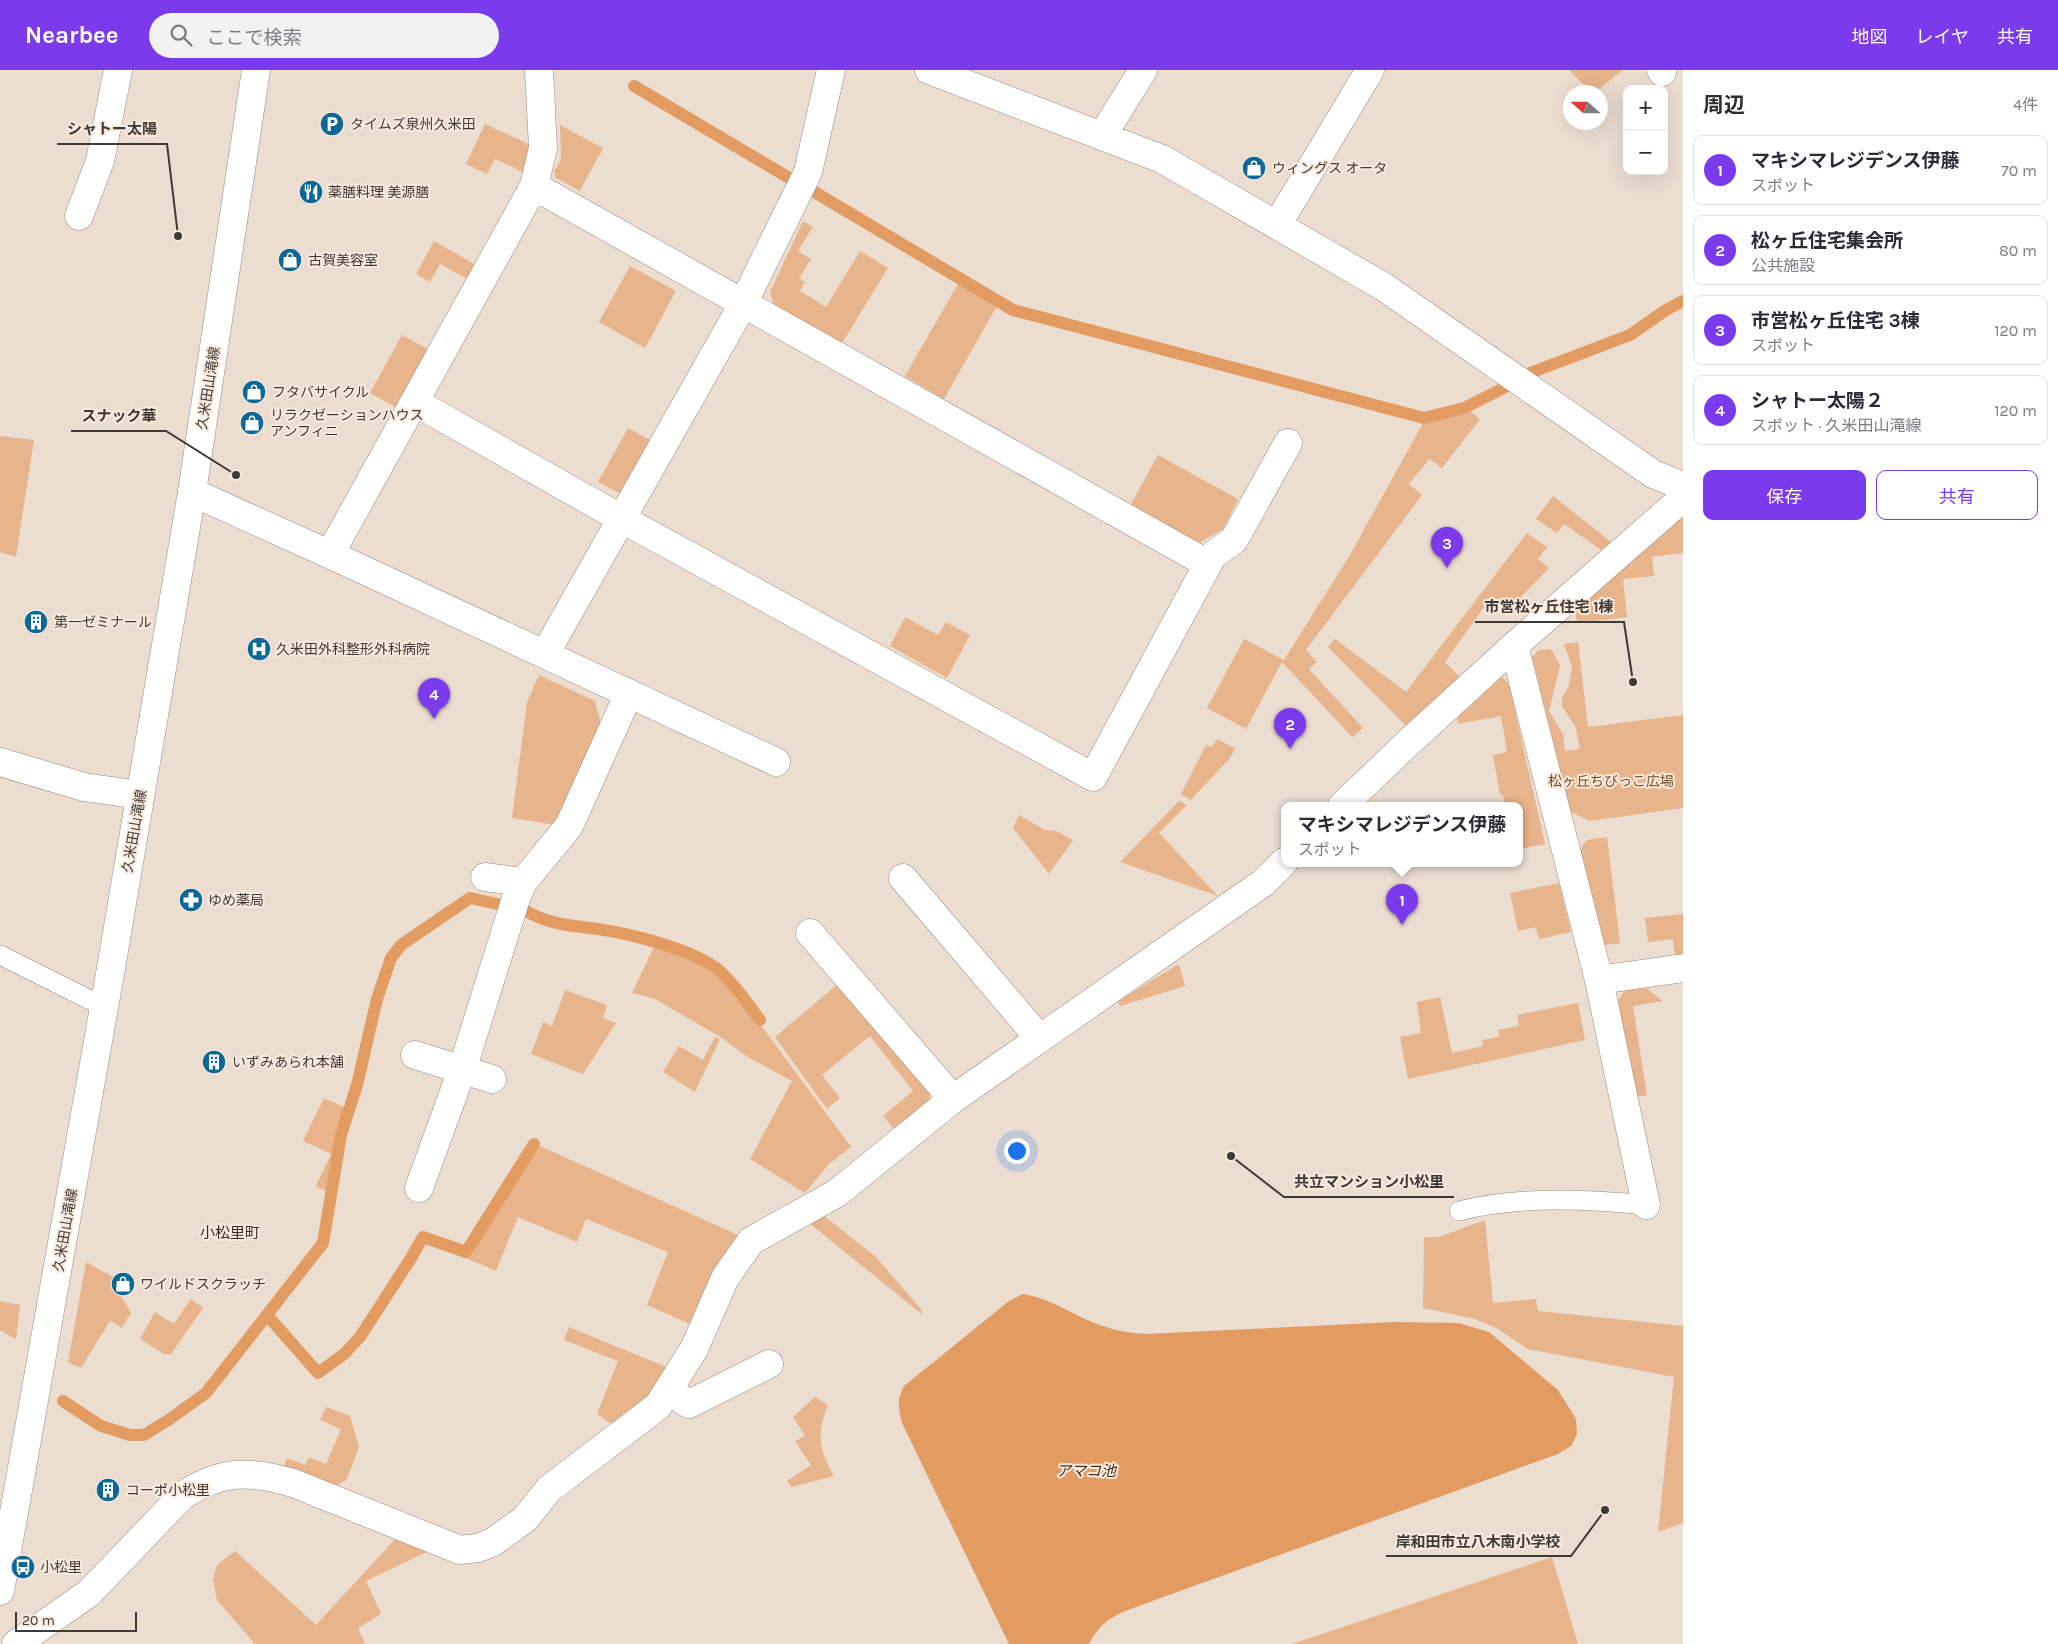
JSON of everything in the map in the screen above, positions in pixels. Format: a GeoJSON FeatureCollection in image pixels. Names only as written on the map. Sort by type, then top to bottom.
{"type":"FeatureCollection","features":[{"type":"Feature","properties":{"kind":"street"},"geometry":{"type":"LineString","coordinates":[[79,216],[100,161],[118,70]]}},
{"type":"Feature","properties":{"kind":"street","name":"久米田山滝線"},"geometry":{"type":"LineString","coordinates":[[0,1591],[104,1007],[192,492],[256,70]]}},
{"type":"Feature","properties":{"kind":"street"},"geometry":{"type":"LineString","coordinates":[[330,554],[534,186],[543,148],[539,70]]}},
{"type":"Feature","properties":{"kind":"street"},"geometry":{"type":"LineString","coordinates":[[545,654],[743,304],[808,172],[832,70]]}},
{"type":"Feature","properties":{"kind":"street"},"geometry":{"type":"LineString","coordinates":[[929,70],[1162,159],[1384,287],[1652,474],[1683,486]]}},
{"type":"Feature","properties":{"kind":"street"},"geometry":{"type":"LineString","coordinates":[[1102,136],[1142,70]]}},
{"type":"Feature","properties":{"kind":"street"},"geometry":{"type":"LineString","coordinates":[[1277,225],[1370,70]]}},
{"type":"Feature","properties":{"kind":"street"},"geometry":{"type":"LineString","coordinates":[[534,186],[1208,564]]}},
{"type":"Feature","properties":{"kind":"street"},"geometry":{"type":"LineString","coordinates":[[415,402],[622,519],[1093,777],[1212,555],[1234,540],[1288,443]]}},
{"type":"Feature","properties":{"kind":"street"},"geometry":{"type":"LineString","coordinates":[[192,492],[330,554],[776,762]]}},
{"type":"Feature","properties":{"kind":"street"},"geometry":{"type":"LineString","coordinates":[[1346,802],[1514,646],[1683,498]]}},
{"type":"Feature","properties":{"kind":"street"},"geometry":{"type":"LineString","coordinates":[[1514,646],[1599,980],[1646,1205]]}},
{"type":"Feature","properties":{"kind":"street"},"geometry":{"type":"LineString","coordinates":[[419,1188],[462,1070],[516,898],[523,882],[569,826],[629,693]]}},
{"type":"Feature","properties":{"kind":"street"},"geometry":{"type":"LineString","coordinates":[[0,762],[84,787],[140,795]]}},
{"type":"Feature","properties":{"kind":"street"},"geometry":{"type":"LineString","coordinates":[[16,1644],[89,1593],[182,1496],[198,1485],[216,1478],[240,1474],[266,1475],[293,1483],[460,1550],[469,1550],[493,1542],[525,1519],[548,1489],[658,1406],[694,1349],[725,1278],[752,1241],[837,1193],[953,1099],[1262,883],[1281,865]]}},
{"type":"Feature","properties":{"kind":"street"},"geometry":{"type":"LineString","coordinates":[[485,877],[523,882]]}},
{"type":"Feature","properties":{"kind":"street"},"geometry":{"type":"LineString","coordinates":[[903,878],[1040,1038]]}},
{"type":"Feature","properties":{"kind":"street"},"geometry":{"type":"LineString","coordinates":[[810,933],[953,1099]]}},
{"type":"Feature","properties":{"kind":"street"},"geometry":{"type":"LineString","coordinates":[[1599,980],[1683,968]]}},
{"type":"Feature","properties":{"kind":"street"},"geometry":{"type":"LineString","coordinates":[[415,1055],[492,1079]]}},
{"type":"Feature","properties":{"kind":"street"},"geometry":{"type":"LineString","coordinates":[[668,1390],[689,1404],[768,1364]]}},
{"type":"Feature","properties":{"kind":"lane"},"geometry":{"type":"LineString","coordinates":[[0,955],[104,1007]]}},
{"type":"Feature","properties":{"kind":"lane"},"geometry":{"type":"LineString","coordinates":[[1459,1211],[1485,1205],[1528,1201],[1616,1202],[1646,1205]]}},
{"type":"Feature","properties":{"kind":"green space"},"geometry":{"type":"Polygon","coordinates":[[[1569,70],[1623,70],[1604,85],[1584,85],[1569,70]]]}},
{"type":"Feature","properties":{"kind":"green space"},"geometry":{"type":"Polygon","coordinates":[[[485,124],[533,146],[527,174],[495,159],[487,174],[466,164],[485,124]]]}},
{"type":"Feature","properties":{"kind":"green space"},"geometry":{"type":"Polygon","coordinates":[[[560,125],[603,148],[580,191],[556,178],[554,172],[561,159],[560,125]]]}},
{"type":"Feature","properties":{"kind":"green space"},"geometry":{"type":"Polygon","coordinates":[[[803,221],[813,227],[798,251],[811,259],[799,278],[805,282],[800,291],[826,307],[860,251],[888,268],[842,343],[773,304],[770,292],[803,221]]]}},
{"type":"Feature","properties":{"kind":"green space"},"geometry":{"type":"Polygon","coordinates":[[[434,241],[478,266],[469,280],[440,264],[430,282],[416,274],[434,241]]]}},
{"type":"Feature","properties":{"kind":"green space"},"geometry":{"type":"Polygon","coordinates":[[[630,266],[676,291],[645,348],[599,322],[630,266]]]}},
{"type":"Feature","properties":{"kind":"green space"},"geometry":{"type":"Polygon","coordinates":[[[958,284],[997,306],[944,399],[905,376],[958,284]]]}},
{"type":"Feature","properties":{"kind":"green space"},"geometry":{"type":"Polygon","coordinates":[[[402,335],[428,349],[397,408],[370,393],[402,335]]]}},
{"type":"Feature","properties":{"kind":"green space"},"geometry":{"type":"Polygon","coordinates":[[[1470,411],[1480,419],[1442,468],[1429,459],[1409,484],[1422,495],[1306,650],[1317,662],[1309,669],[1363,728],[1352,737],[1282,662],[1246,729],[1207,708],[1244,639],[1284,660],[1350,555],[1423,423],[1470,411]]]}},
{"type":"Feature","properties":{"kind":"green space"},"geometry":{"type":"Polygon","coordinates":[[[628,428],[652,441],[624,492],[619,493],[598,482],[628,428]]]}},
{"type":"Feature","properties":{"kind":"green space"},"geometry":{"type":"Polygon","coordinates":[[[0,436],[34,440],[16,557],[0,552],[0,436]]]}},
{"type":"Feature","properties":{"kind":"green space"},"geometry":{"type":"Polygon","coordinates":[[[1158,455],[1238,499],[1223,529],[1199,543],[1131,504],[1158,455]]]}},
{"type":"Feature","properties":{"kind":"green space"},"geometry":{"type":"Polygon","coordinates":[[[1553,496],[1611,542],[1601,550],[1564,524],[1557,533],[1536,519],[1553,496]]]}},
{"type":"Feature","properties":{"kind":"green space"},"geometry":{"type":"Polygon","coordinates":[[[1683,517],[1683,553],[1652,557],[1654,576],[1623,579],[1627,617],[1577,623],[1575,611],[1683,517]]]}},
{"type":"Feature","properties":{"kind":"green space"},"geometry":{"type":"Polygon","coordinates":[[[1527,533],[1547,547],[1538,559],[1549,568],[1508,610],[1492,596],[1445,662],[1460,677],[1406,726],[1328,647],[1335,639],[1406,692],[1527,533]]]}},
{"type":"Feature","properties":{"kind":"green space"},"geometry":{"type":"Polygon","coordinates":[[[905,617],[938,635],[946,622],[970,635],[947,678],[890,646],[905,617]]]}},
{"type":"Feature","properties":{"kind":"green space","name":"松ヶ丘ちびっこ広場"},"geometry":{"type":"Polygon","coordinates":[[[1578,642],[1588,727],[1683,715],[1683,808],[1590,821],[1571,812],[1532,657],[1539,650],[1551,649],[1560,665],[1549,711],[1563,734],[1565,751],[1580,749],[1576,728],[1562,706],[1562,697],[1569,686],[1572,667],[1564,644],[1578,642]]]}},
{"type":"Feature","properties":{"kind":"green space"},"geometry":{"type":"Polygon","coordinates":[[[539,675],[595,701],[601,725],[556,825],[512,818],[527,702],[539,675]]]}},
{"type":"Feature","properties":{"kind":"green space"},"geometry":{"type":"Polygon","coordinates":[[[1502,677],[1509,684],[1545,844],[1523,848],[1523,802],[1504,802],[1503,795],[1500,795],[1493,755],[1507,752],[1501,716],[1458,724],[1457,718],[1502,677]]]}},
{"type":"Feature","properties":{"kind":"green space"},"geometry":{"type":"Polygon","coordinates":[[[1217,739],[1235,748],[1230,758],[1191,800],[1181,794],[1206,745],[1212,747],[1217,739]]]}},
{"type":"Feature","properties":{"kind":"green space"},"geometry":{"type":"Polygon","coordinates":[[[1179,801],[1187,805],[1159,833],[1218,896],[1120,862],[1179,801]]]}},
{"type":"Feature","properties":{"kind":"green space"},"geometry":{"type":"Polygon","coordinates":[[[1019,815],[1045,830],[1056,831],[1073,840],[1049,874],[1013,828],[1019,815]]]}},
{"type":"Feature","properties":{"kind":"green space"},"geometry":{"type":"Polygon","coordinates":[[[1607,837],[1620,943],[1607,945],[1601,942],[1578,851],[1587,840],[1607,837]]]}},
{"type":"Feature","properties":{"kind":"green space"},"geometry":{"type":"Polygon","coordinates":[[[1559,883],[1571,932],[1539,939],[1536,927],[1518,931],[1510,893],[1559,883]]]}},
{"type":"Feature","properties":{"kind":"green space"},"geometry":{"type":"Polygon","coordinates":[[[1683,914],[1683,957],[1675,958],[1673,939],[1648,942],[1645,918],[1683,914]]]}},
{"type":"Feature","properties":{"kind":"green space"},"geometry":{"type":"Polygon","coordinates":[[[655,945],[701,963],[720,974],[734,989],[851,1147],[829,1164],[805,1193],[750,1159],[792,1081],[746,1056],[722,1038],[655,999],[632,993],[655,945]]]}},
{"type":"Feature","properties":{"kind":"green space"},"geometry":{"type":"Polygon","coordinates":[[[1179,964],[1185,986],[1120,1006],[1118,1001],[1179,964]]]}},
{"type":"Feature","properties":{"kind":"green space"},"geometry":{"type":"Polygon","coordinates":[[[838,984],[930,1093],[929,1108],[897,1133],[883,1116],[913,1091],[870,1036],[822,1075],[840,1098],[827,1109],[775,1037],[838,984]]]}},
{"type":"Feature","properties":{"kind":"green space"},"geometry":{"type":"Polygon","coordinates":[[[1646,988],[1663,1001],[1633,1006],[1647,1095],[1636,1097],[1618,1001],[1624,991],[1646,988]]]}},
{"type":"Feature","properties":{"kind":"green space"},"geometry":{"type":"Polygon","coordinates":[[[565,990],[607,1005],[603,1018],[616,1023],[583,1074],[531,1054],[543,1022],[552,1026],[565,990]]]}},
{"type":"Feature","properties":{"kind":"green space"},"geometry":{"type":"Polygon","coordinates":[[[1440,997],[1452,1053],[1483,1046],[1482,1040],[1499,1037],[1498,1030],[1519,1026],[1517,1015],[1578,1003],[1585,1040],[1408,1079],[1400,1037],[1421,1033],[1417,1002],[1440,997]]]}},
{"type":"Feature","properties":{"kind":"green space"},"geometry":{"type":"Polygon","coordinates":[[[715,1037],[720,1039],[695,1092],[663,1072],[679,1046],[703,1060],[715,1037]]]}},
{"type":"Feature","properties":{"kind":"green space"},"geometry":{"type":"Polygon","coordinates":[[[324,1098],[346,1108],[339,1132],[328,1192],[316,1186],[331,1154],[303,1141],[324,1098]]]}},
{"type":"Feature","properties":{"kind":"green space"},"geometry":{"type":"Polygon","coordinates":[[[540,1146],[738,1235],[692,1325],[647,1305],[668,1252],[586,1219],[577,1242],[518,1217],[496,1271],[466,1258],[540,1146]]]}},
{"type":"Feature","properties":{"kind":"green space"},"geometry":{"type":"Polygon","coordinates":[[[823,1215],[876,1257],[921,1309],[923,1315],[809,1223],[823,1215]]]}},
{"type":"Feature","properties":{"kind":"green space"},"geometry":{"type":"Polygon","coordinates":[[[1485,1220],[1493,1303],[1536,1299],[1538,1311],[1683,1326],[1683,1523],[1658,1532],[1674,1377],[1528,1349],[1496,1328],[1475,1319],[1423,1308],[1424,1237],[1439,1237],[1485,1220]]]}},
{"type":"Feature","properties":{"kind":"green space"},"geometry":{"type":"Polygon","coordinates":[[[86,1262],[128,1285],[121,1296],[131,1313],[122,1328],[110,1321],[81,1368],[68,1362],[86,1262]]]}},
{"type":"Feature","properties":{"kind":"green space"},"geometry":{"type":"Polygon","coordinates":[[[191,1299],[203,1308],[171,1354],[164,1354],[140,1339],[155,1312],[174,1324],[191,1299]]]}},
{"type":"Feature","properties":{"kind":"green space"},"geometry":{"type":"Polygon","coordinates":[[[0,1301],[20,1305],[16,1339],[0,1330],[0,1301]]]}},
{"type":"Feature","properties":{"kind":"green space"},"geometry":{"type":"Polygon","coordinates":[[[569,1327],[671,1369],[652,1396],[611,1424],[597,1414],[618,1361],[564,1340],[569,1327]]]}},
{"type":"Feature","properties":{"kind":"green space"},"geometry":{"type":"Polygon","coordinates":[[[815,1397],[828,1405],[822,1425],[821,1442],[825,1458],[834,1476],[791,1487],[787,1481],[811,1465],[795,1441],[805,1436],[793,1417],[815,1397]]]}},
{"type":"Feature","properties":{"kind":"green space"},"geometry":{"type":"Polygon","coordinates":[[[326,1407],[350,1416],[359,1447],[347,1479],[332,1489],[282,1472],[287,1458],[305,1465],[309,1457],[326,1464],[341,1429],[320,1420],[326,1407]]]}},
{"type":"Feature","properties":{"kind":"green space"},"geometry":{"type":"Polygon","coordinates":[[[397,1537],[431,1550],[366,1581],[381,1614],[358,1628],[365,1644],[255,1644],[217,1600],[213,1579],[217,1565],[235,1551],[316,1625],[397,1537]]]}},
{"type":"Feature","properties":{"kind":"green space"},"geometry":{"type":"Polygon","coordinates":[[[1552,1557],[1578,1644],[1292,1644],[1552,1557]]]}},
{"type":"Feature","properties":{"kind":"water","name":"アマコ池"},"geometry":{"type":"Polygon","coordinates":[[[1023,1294],[1044,1299],[1108,1328],[1145,1334],[1394,1322],[1459,1323],[1489,1332],[1558,1390],[1576,1419],[1577,1434],[1571,1446],[1558,1454],[1125,1611],[1104,1624],[1089,1644],[1009,1644],[902,1423],[899,1404],[904,1386],[1009,1301],[1023,1294]]]}},
{"type":"Feature","properties":{"kind":"waterway"},"geometry":{"type":"LineString","coordinates":[[634,86],[791,179]]}},
{"type":"Feature","properties":{"kind":"waterway"},"geometry":{"type":"LineString","coordinates":[[816,193],[1013,310],[1424,418],[1464,408],[1504,388]]}},
{"type":"Feature","properties":{"kind":"waterway"},"geometry":{"type":"LineString","coordinates":[[1530,373],[1630,335],[1666,310],[1683,301]]}},
{"type":"Feature","properties":{"kind":"waterway"},"geometry":{"type":"LineString","coordinates":[[63,1401],[101,1426],[130,1435],[144,1435],[206,1393],[323,1243],[341,1135],[357,1085],[377,999],[391,958],[401,945],[470,898],[497,904]]}},
{"type":"Feature","properties":{"kind":"waterway"},"geometry":{"type":"LineString","coordinates":[[522,909],[550,921],[628,935],[663,944],[697,957],[722,973],[760,1020]]}},
{"type":"Feature","properties":{"kind":"waterway"},"geometry":{"type":"LineString","coordinates":[[267,1315],[318,1373],[344,1354],[360,1337],[423,1237],[466,1252],[534,1144]]}},
{"type":"Feature","properties":{"kind":"place","name":"タイムズ泉州久米田"},"geometry":{"type":"Point","coordinates":[332,124]}},
{"type":"Feature","properties":{"kind":"place","name":"ウィングス オータ"},"geometry":{"type":"Point","coordinates":[1254,168]}},
{"type":"Feature","properties":{"kind":"place","name":"薬膳料理 美源膳"},"geometry":{"type":"Point","coordinates":[311,192]}},
{"type":"Feature","properties":{"kind":"place","name":"シャトー太陽"},"geometry":{"type":"Point","coordinates":[178,236]}},
{"type":"Feature","properties":{"kind":"place","name":"古賀美容室"},"geometry":{"type":"Point","coordinates":[290,260]}},
{"type":"Feature","properties":{"kind":"place","name":"フタバサイクル"},"geometry":{"type":"Point","coordinates":[254,392]}},
{"type":"Feature","properties":{"kind":"place","name":"リラクゼーションハウス アンフィニ"},"geometry":{"type":"Point","coordinates":[252,423]}},
{"type":"Feature","properties":{"kind":"place","name":"スナック華"},"geometry":{"type":"Point","coordinates":[236,475]}},
{"type":"Feature","properties":{"kind":"place","name":"市営松ヶ丘住宅 3棟"},"geometry":{"type":"Point","coordinates":[1447,568]}},
{"type":"Feature","properties":{"kind":"place","name":"第一ゼミナール"},"geometry":{"type":"Point","coordinates":[36,622]}},
{"type":"Feature","properties":{"kind":"place","name":"久米田外科整形外科病院"},"geometry":{"type":"Point","coordinates":[259,649]}},
{"type":"Feature","properties":{"kind":"place","name":"市営松ヶ丘住宅 1棟"},"geometry":{"type":"Point","coordinates":[1633,682]}},
{"type":"Feature","properties":{"kind":"place","name":"シャトー太陽２"},"geometry":{"type":"Point","coordinates":[434,719]}},
{"type":"Feature","properties":{"kind":"place","name":"松ヶ丘住宅集会所"},"geometry":{"type":"Point","coordinates":[1290,749]}},
{"type":"Feature","properties":{"kind":"place","name":"ゆめ薬局"},"geometry":{"type":"Point","coordinates":[191,900]}},
{"type":"Feature","properties":{"kind":"place","name":"マキシマレジデンス伊藤"},"geometry":{"type":"Point","coordinates":[1402,925]}},
{"type":"Feature","properties":{"kind":"place","name":"いずみあられ本舗"},"geometry":{"type":"Point","coordinates":[214,1062]}},
{"type":"Feature","properties":{"kind":"place","name":"共立マンション小松里"},"geometry":{"type":"Point","coordinates":[1231,1156]}},
{"type":"Feature","properties":{"kind":"place","name":"ワイルドスクラッチ"},"geometry":{"type":"Point","coordinates":[123,1284]}},
{"type":"Feature","properties":{"kind":"place","name":"コーポ小松里"},"geometry":{"type":"Point","coordinates":[108,1490]}},
{"type":"Feature","properties":{"kind":"place","name":"岸和田市立八木南小学校"},"geometry":{"type":"Point","coordinates":[1605,1510]}},
{"type":"Feature","properties":{"kind":"place","name":"小松里"},"geometry":{"type":"Point","coordinates":[23,1567]}},
{"type":"Feature","properties":{"kind":"district","name":"小松里町"},"geometry":{"type":"Point","coordinates":[230,1233]}}]}
